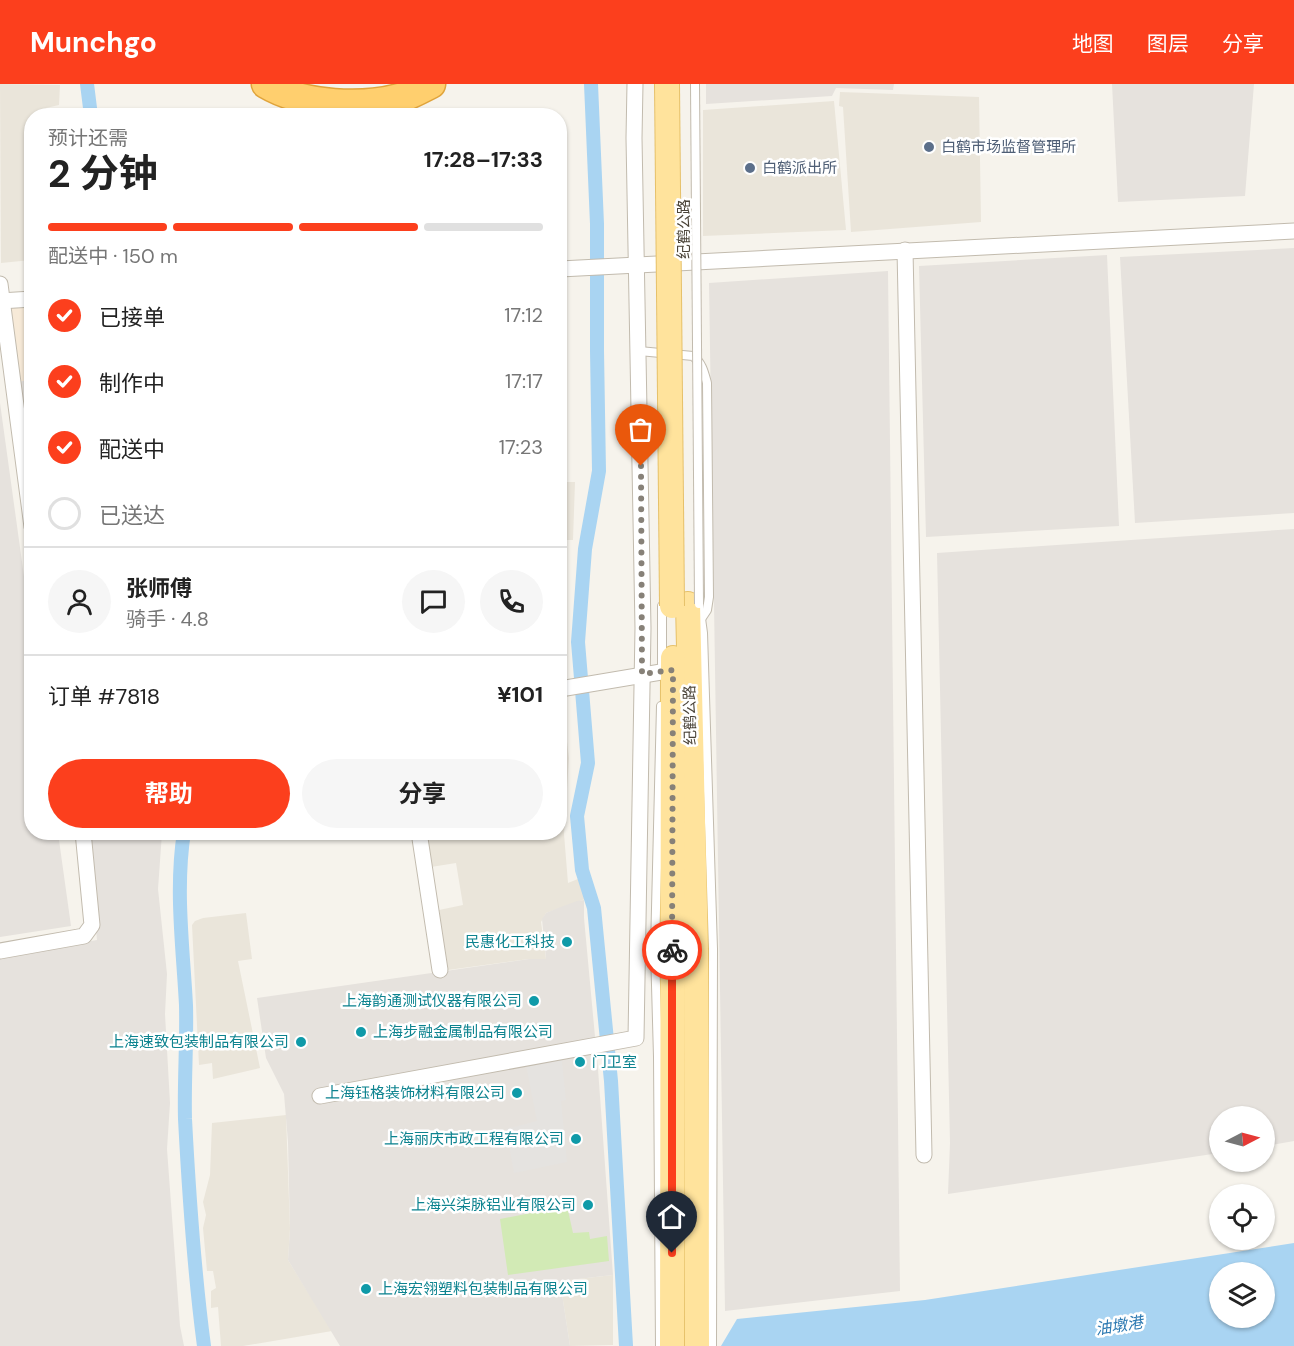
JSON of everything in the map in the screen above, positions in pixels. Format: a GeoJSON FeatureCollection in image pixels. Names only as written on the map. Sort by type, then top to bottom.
{"type":"FeatureCollection","features":[{"type":"Feature","properties":{"kind":"highway"},"geometry":{"type":"LineString","coordinates":[[247,84],[268,98],[295,108]]}},
{"type":"Feature","properties":{"kind":"highway"},"geometry":{"type":"LineString","coordinates":[[266,84],[306,100],[340,104],[373,102],[406,96],[431,84]]}},
{"type":"Feature","properties":{"kind":"highway"},"geometry":{"type":"LineString","coordinates":[[403,108],[441,93],[455,84]]}},
{"type":"Feature","properties":{"kind":"main road","name":"纪鹤公路"},"geometry":{"type":"LineString","coordinates":[[667,84],[681,605],[704,950],[697,1346]]}},
{"type":"Feature","properties":{"kind":"main road","name":"纪鹤公路"},"geometry":{"type":"LineString","coordinates":[[672,1346],[664,950],[666,675],[681,605],[683,84]]}},
{"type":"Feature","properties":{"kind":"street"},"geometry":{"type":"LineString","coordinates":[[320,1096],[636,1038],[642,674],[635,84]]}},
{"type":"Feature","properties":{"kind":"street"},"geometry":{"type":"LineString","coordinates":[[567,268],[1294,231]]}},
{"type":"Feature","properties":{"kind":"street"},"geometry":{"type":"LineString","coordinates":[[905,250],[924,1155]]}},
{"type":"Feature","properties":{"kind":"street"},"geometry":{"type":"LineString","coordinates":[[0,284],[24,467]]}},
{"type":"Feature","properties":{"kind":"street"},"geometry":{"type":"LineString","coordinates":[[2,301],[24,300]]}},
{"type":"Feature","properties":{"kind":"street"},"geometry":{"type":"LineString","coordinates":[[567,688],[597,684],[642,674],[666,675]]}},
{"type":"Feature","properties":{"kind":"street"},"geometry":{"type":"LineString","coordinates":[[0,951],[72,939],[84,936],[89,931],[92,926],[83,840]]}},
{"type":"Feature","properties":{"kind":"street"},"geometry":{"type":"LineString","coordinates":[[420,840],[440,970]]}},
{"type":"Feature","properties":{"kind":"lane"},"geometry":{"type":"LineString","coordinates":[[639,351],[693,356],[699,361],[704,371],[707,383],[709,597],[707,610],[681,605],[695,84]]}},
{"type":"Feature","properties":{"kind":"lane"},"geometry":{"type":"LineString","coordinates":[[657,250],[658,274]]}},
{"type":"Feature","properties":{"kind":"lane"},"geometry":{"type":"LineString","coordinates":[[659,345],[659,357]]}},
{"type":"Feature","properties":{"kind":"lane"},"geometry":{"type":"LineString","coordinates":[[660,1346],[658,1092],[664,950],[661,695]]}},
{"type":"Feature","properties":{"kind":"lane"},"geometry":{"type":"LineString","coordinates":[[704,950],[712,1346]]}},
{"type":"Feature","properties":{"kind":"shaded area"},"geometry":{"type":"Polygon","coordinates":[[[0,84],[60,85],[59,105],[46,108],[24,108],[24,261],[1,263],[0,84]]]}},
{"type":"Feature","properties":{"kind":"shaded area"},"geometry":{"type":"Polygon","coordinates":[[[706,84],[894,84],[893,90],[836,88],[832,96],[706,104],[706,84]]]}},
{"type":"Feature","properties":{"kind":"shaded area"},"geometry":{"type":"Polygon","coordinates":[[[1112,84],[1254,84],[1245,196],[1118,202],[1112,84]]]}},
{"type":"Feature","properties":{"kind":"shaded area"},"geometry":{"type":"Polygon","coordinates":[[[840,92],[979,97],[981,222],[851,232],[843,107],[839,106],[840,92]]]}},
{"type":"Feature","properties":{"kind":"shaded area"},"geometry":{"type":"Polygon","coordinates":[[[834,101],[846,230],[703,236],[703,110],[834,101]]]}},
{"type":"Feature","properties":{"kind":"shaded area"},"geometry":{"type":"Polygon","coordinates":[[[1294,248],[1294,513],[1135,523],[1120,257],[1294,248]]]}},
{"type":"Feature","properties":{"kind":"shaded area"},"geometry":{"type":"Polygon","coordinates":[[[1107,255],[1119,526],[926,537],[919,266],[1107,255]]]}},
{"type":"Feature","properties":{"kind":"shaded area"},"geometry":{"type":"Polygon","coordinates":[[[888,271],[900,1291],[725,1311],[709,283],[888,271]]]}},
{"type":"Feature","properties":{"kind":"shaded area"},"geometry":{"type":"Polygon","coordinates":[[[24,305],[24,381],[16,382],[6,307],[24,305]]]}},
{"type":"Feature","properties":{"kind":"shaded area"},"geometry":{"type":"Polygon","coordinates":[[[24,381],[24,449],[16,382],[24,381]]]}},
{"type":"Feature","properties":{"kind":"shaded area"},"geometry":{"type":"Polygon","coordinates":[[[0,403],[24,576],[24,840],[59,840],[71,926],[0,937],[0,403]]]}},
{"type":"Feature","properties":{"kind":"shaded area"},"geometry":{"type":"Polygon","coordinates":[[[567,482],[575,482],[573,540],[567,540],[567,482]]]}},
{"type":"Feature","properties":{"kind":"shaded area"},"geometry":{"type":"Polygon","coordinates":[[[1294,529],[1294,1141],[1275,1144],[1275,1106],[1209,1106],[1209,1155],[948,1194],[950,1143],[937,553],[1294,529]]]}},
{"type":"Feature","properties":{"kind":"shaded area"},"geometry":{"type":"Polygon","coordinates":[[[567,742],[569,758],[567,788],[567,742]]]}},
{"type":"Feature","properties":{"kind":"shaded area"},"geometry":{"type":"Polygon","coordinates":[[[88,840],[162,840],[158,889],[167,974],[165,1014],[170,1103],[167,1149],[180,1326],[184,1346],[0,1346],[0,957],[97,940],[88,840]]]}},
{"type":"Feature","properties":{"kind":"shaded area"},"geometry":{"type":"Polygon","coordinates":[[[427,840],[564,840],[568,883],[578,879],[588,898],[546,913],[541,922],[546,959],[529,959],[448,970],[439,910],[463,905],[456,863],[431,867],[427,840]]]}},
{"type":"Feature","properties":{"kind":"shaded area"},"geometry":{"type":"Polygon","coordinates":[[[584,900],[613,1275],[560,1281],[570,1346],[340,1346],[288,1260],[290,1229],[288,1142],[284,1094],[266,1058],[257,998],[529,959],[546,959],[542,919],[546,913],[584,900]]]}},
{"type":"Feature","properties":{"kind":"shaded area"},"geometry":{"type":"Polygon","coordinates":[[[246,913],[252,959],[238,961],[260,1068],[213,1079],[212,1063],[199,1065],[192,925],[203,918],[246,913]]]}},
{"type":"Feature","properties":{"kind":"shaded area"},"geometry":{"type":"Polygon","coordinates":[[[561,1053],[566,1100],[561,1101],[567,1162],[514,1173],[506,1129],[537,1121],[525,1060],[561,1053]]]}},
{"type":"Feature","properties":{"kind":"shaded area"},"geometry":{"type":"Polygon","coordinates":[[[286,1115],[290,1229],[288,1260],[332,1331],[243,1346],[221,1346],[218,1307],[211,1308],[211,1291],[216,1288],[213,1271],[207,1271],[203,1228],[206,1215],[203,1202],[210,1175],[212,1123],[286,1115]]]}},
{"type":"Feature","properties":{"kind":"shaded area"},"geometry":{"type":"Polygon","coordinates":[[[613,1275],[613,1345],[570,1346],[560,1281],[613,1275]]]}},
{"type":"Feature","properties":{"kind":"green space"},"geometry":{"type":"Polygon","coordinates":[[[567,1206],[573,1233],[589,1232],[590,1239],[607,1236],[609,1261],[508,1275],[500,1219],[567,1206]]]}},
{"type":"Feature","properties":{"kind":"water","name":"油墩港"},"geometry":{"type":"Polygon","coordinates":[[[1294,1243],[1294,1346],[721,1346],[737,1319],[925,1300],[1249,1250],[1275,1250],[1275,1246],[1294,1243]]]}},
{"type":"Feature","properties":{"kind":"waterway"},"geometry":{"type":"LineString","coordinates":[[87,84],[90,108]]}},
{"type":"Feature","properties":{"kind":"waterway"},"geometry":{"type":"LineString","coordinates":[[591,84],[597,224],[599,471],[585,549],[578,642],[588,763],[577,816],[582,870],[594,908],[611,1081],[626,1346]]}},
{"type":"Feature","properties":{"kind":"waterway"},"geometry":{"type":"LineString","coordinates":[[183,840],[180,897],[186,1005],[185,1119],[192,1233],[204,1346]]}},
{"type":"Feature","properties":{"kind":"way so far"},"geometry":{"type":"LineString","coordinates":[[641,466],[642,674],[673,670],[672,950]]}},
{"type":"Feature","properties":{"kind":"place","name":"白鹤市场监督管理所"},"geometry":{"type":"Point","coordinates":[929,147]}},
{"type":"Feature","properties":{"kind":"place","name":"白鹤派出所"},"geometry":{"type":"Point","coordinates":[750,168]}},
{"type":"Feature","properties":{"kind":"place","name":"民惠化工科技"},"geometry":{"type":"Point","coordinates":[567,942]}},
{"type":"Feature","properties":{"kind":"place","name":"上海韵通测试仪器有限公司"},"geometry":{"type":"Point","coordinates":[534,1001]}},
{"type":"Feature","properties":{"kind":"place","name":"上海步融金属制品有限公司"},"geometry":{"type":"Point","coordinates":[361,1032]}},
{"type":"Feature","properties":{"kind":"place","name":"上海速致包装制品有限公司"},"geometry":{"type":"Point","coordinates":[301,1042]}},
{"type":"Feature","properties":{"kind":"place","name":"门卫室"},"geometry":{"type":"Point","coordinates":[580,1062]}},
{"type":"Feature","properties":{"kind":"place","name":"上海钰格装饰材料有限公司"},"geometry":{"type":"Point","coordinates":[517,1093]}},
{"type":"Feature","properties":{"kind":"place","name":"上海丽庆市政工程有限公司"},"geometry":{"type":"Point","coordinates":[576,1139]}},
{"type":"Feature","properties":{"kind":"place","name":"上海兴柒脉铝业有限公司"},"geometry":{"type":"Point","coordinates":[588,1205]}},
{"type":"Feature","properties":{"kind":"place","name":"上海宏翎塑料包装制品有限公司"},"geometry":{"type":"Point","coordinates":[366,1289]}},
{"type":"Feature","properties":{"kind":"route"},"geometry":{"type":"LineString","coordinates":[[672,950],[672,1253]]}}]}
